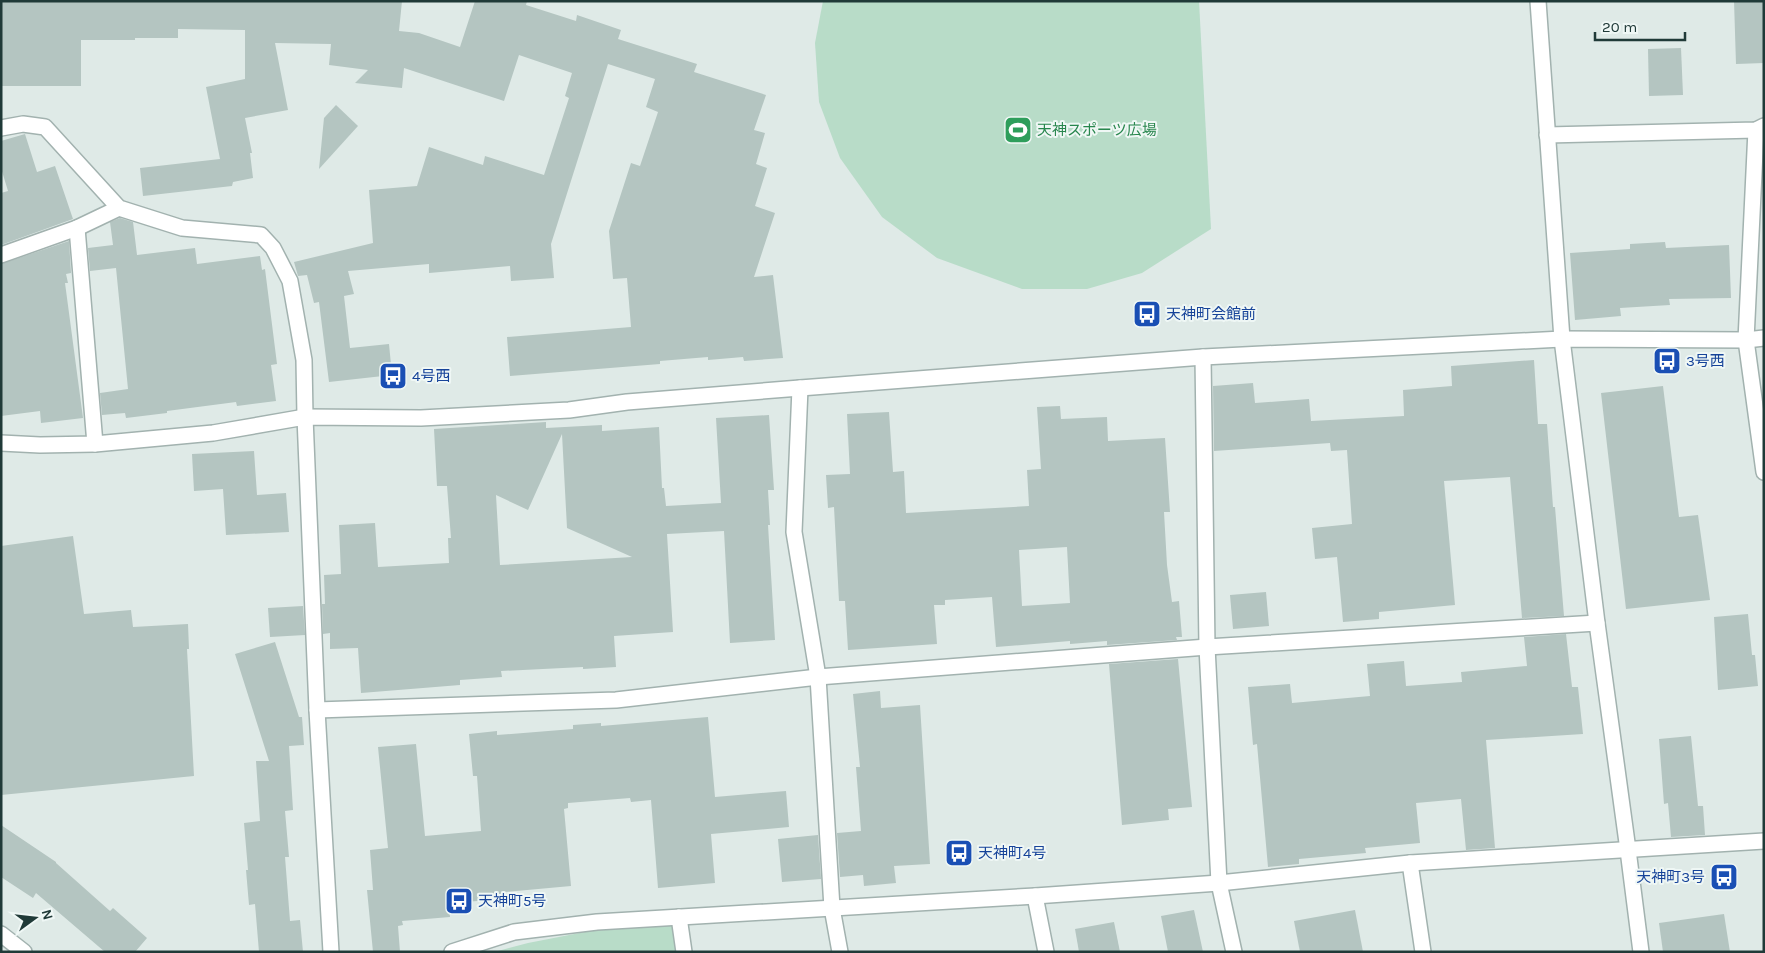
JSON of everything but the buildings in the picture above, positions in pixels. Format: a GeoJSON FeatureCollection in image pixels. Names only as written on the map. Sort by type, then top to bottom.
{"type":"FeatureCollection","features":[{"type":"Feature","properties":{"kind":"street"},"geometry":{"type":"LineString","coordinates":[[1538,1],[1562,339],[1597,623],[1641,952]]}},
{"type":"Feature","properties":{"kind":"street"},"geometry":{"type":"LineString","coordinates":[[1,128],[23,124],[45,127],[120,208],[182,228],[261,235],[273,248],[290,281],[304,360],[317,710],[330,952]]}},
{"type":"Feature","properties":{"kind":"street"},"geometry":{"type":"LineString","coordinates":[[1547,135],[1760,128],[1746,340],[1764,472]]}},
{"type":"Feature","properties":{"kind":"street"},"geometry":{"type":"LineString","coordinates":[[1,255],[77,228],[120,208]]}},
{"type":"Feature","properties":{"kind":"street"},"geometry":{"type":"LineString","coordinates":[[77,228],[95,444]]}},
{"type":"Feature","properties":{"kind":"street"},"geometry":{"type":"LineString","coordinates":[[1,443],[40,445],[95,444],[212,433],[305,417],[421,418],[569,410],[627,402],[1203,357],[1562,339],[1746,340],[1764,338]]}},
{"type":"Feature","properties":{"kind":"street"},"geometry":{"type":"LineString","coordinates":[[1203,357],[1206,648],[1219,883],[1234,952]]}},
{"type":"Feature","properties":{"kind":"street"},"geometry":{"type":"LineString","coordinates":[[800,388],[794,532],[818,677],[832,908],[840,952]]}},
{"type":"Feature","properties":{"kind":"street"},"geometry":{"type":"LineString","coordinates":[[317,710],[616,700],[818,677],[1206,648],[1597,623]]}},
{"type":"Feature","properties":{"kind":"street"},"geometry":{"type":"LineString","coordinates":[[452,952],[514,932],[597,922],[1036,896],[1219,883],[1410,863],[1764,842]]}},
{"type":"Feature","properties":{"kind":"street"},"geometry":{"type":"LineString","coordinates":[[1410,863],[1423,952]]}},
{"type":"Feature","properties":{"kind":"street"},"geometry":{"type":"LineString","coordinates":[[1036,896],[1046,952]]}},
{"type":"Feature","properties":{"kind":"street"},"geometry":{"type":"LineString","coordinates":[[679,917],[684,952]]}},
{"type":"Feature","properties":{"kind":"street"},"geometry":{"type":"LineString","coordinates":[[1,934],[24,952]]}},
{"type":"Feature","properties":{"kind":"green space","name":"天神スポーツ広場"},"geometry":{"type":"Polygon","coordinates":[[[823,1],[1199,1],[1211,229],[1142,273],[1087,289],[1022,289],[937,258],[882,217],[840,158],[819,102],[815,43],[823,1]]]}},
{"type":"Feature","properties":{"kind":"green space"},"geometry":{"type":"Polygon","coordinates":[[[677,922],[683,952],[494,952],[528,943],[600,929],[677,922]]]}},
{"type":"Feature","properties":{"kind":"place","name":"天神スポーツ広場"},"geometry":{"type":"Point","coordinates":[1018,130]}},
{"type":"Feature","properties":{"kind":"place","name":"天神町会館前"},"geometry":{"type":"Point","coordinates":[1147,314]}},
{"type":"Feature","properties":{"kind":"place","name":"3号西"},"geometry":{"type":"Point","coordinates":[1667,361]}},
{"type":"Feature","properties":{"kind":"place","name":"4号西"},"geometry":{"type":"Point","coordinates":[393,376]}},
{"type":"Feature","properties":{"kind":"place","name":"天神町4号"},"geometry":{"type":"Point","coordinates":[959,853]}},
{"type":"Feature","properties":{"kind":"place","name":"天神町3号"},"geometry":{"type":"Point","coordinates":[1724,877]}},
{"type":"Feature","properties":{"kind":"place","name":"天神町5号"},"geometry":{"type":"Point","coordinates":[459,901]}}]}
